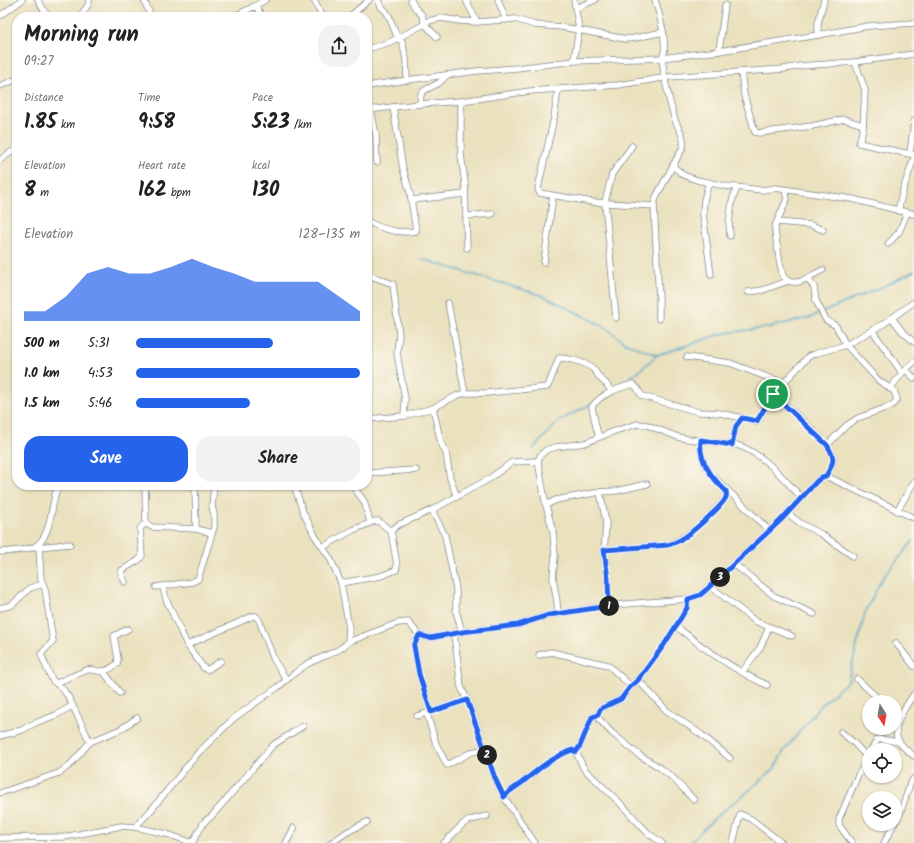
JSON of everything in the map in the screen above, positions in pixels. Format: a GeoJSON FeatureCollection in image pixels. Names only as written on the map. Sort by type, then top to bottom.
{"type":"FeatureCollection","features":[{"type":"Feature","properties":{"kind":"street"},"geometry":{"type":"LineString","coordinates":[[0,16],[22,0]]}},
{"type":"Feature","properties":{"kind":"street"},"geometry":{"type":"LineString","coordinates":[[38,0],[45,12]]}},
{"type":"Feature","properties":{"kind":"street"},"geometry":{"type":"LineString","coordinates":[[83,12],[89,4],[89,0]]}},
{"type":"Feature","properties":{"kind":"street"},"geometry":{"type":"LineString","coordinates":[[144,0],[149,12]]}},
{"type":"Feature","properties":{"kind":"street"},"geometry":{"type":"LineString","coordinates":[[242,12],[265,0]]}},
{"type":"Feature","properties":{"kind":"street"},"geometry":{"type":"LineString","coordinates":[[314,0],[320,12]]}},
{"type":"Feature","properties":{"kind":"street"},"geometry":{"type":"LineString","coordinates":[[355,12],[369,0]]}},
{"type":"Feature","properties":{"kind":"street"},"geometry":{"type":"LineString","coordinates":[[378,0],[381,7],[389,16],[398,39],[402,41],[407,80]]}},
{"type":"Feature","properties":{"kind":"street"},"geometry":{"type":"LineString","coordinates":[[411,0],[415,8],[422,15],[425,24],[437,37]]}},
{"type":"Feature","properties":{"kind":"street"},"geometry":{"type":"LineString","coordinates":[[466,0],[477,22]]}},
{"type":"Feature","properties":{"kind":"street"},"geometry":{"type":"LineString","coordinates":[[498,0],[506,20]]}},
{"type":"Feature","properties":{"kind":"street"},"geometry":{"type":"LineString","coordinates":[[574,0],[579,30],[574,61]]}},
{"type":"Feature","properties":{"kind":"street"},"geometry":{"type":"LineString","coordinates":[[576,8],[595,0]]}},
{"type":"Feature","properties":{"kind":"street"},"geometry":{"type":"LineString","coordinates":[[655,0],[665,47],[662,58],[664,78],[674,119],[684,137],[684,147],[656,197],[654,206],[660,299],[659,319]]}},
{"type":"Feature","properties":{"kind":"street"},"geometry":{"type":"LineString","coordinates":[[818,36],[818,23],[824,0]]}},
{"type":"Feature","properties":{"kind":"street"},"geometry":{"type":"LineString","coordinates":[[719,51],[725,5]]}},
{"type":"Feature","properties":{"kind":"street"},"geometry":{"type":"LineString","coordinates":[[252,7],[256,7],[260,12]]}},
{"type":"Feature","properties":{"kind":"street"},"geometry":{"type":"LineString","coordinates":[[372,47],[398,39],[428,21],[441,18],[477,22],[515,18],[536,24],[626,39],[663,32]]}},
{"type":"Feature","properties":{"kind":"street"},"geometry":{"type":"LineString","coordinates":[[372,85],[477,70],[517,68],[574,61],[662,58],[818,36],[868,26],[914,23]]}},
{"type":"Feature","properties":{"kind":"street"},"geometry":{"type":"LineString","coordinates":[[372,110],[461,101],[530,91],[618,85],[664,78],[855,62],[914,55]]}},
{"type":"Feature","properties":{"kind":"street"},"geometry":{"type":"LineString","coordinates":[[855,62],[865,90],[863,129],[859,143],[913,155]]}},
{"type":"Feature","properties":{"kind":"street"},"geometry":{"type":"LineString","coordinates":[[741,72],[744,95],[755,132],[759,133],[812,126],[844,119],[863,125]]}},
{"type":"Feature","properties":{"kind":"street"},"geometry":{"type":"LineString","coordinates":[[420,104],[421,94],[439,82],[447,74]]}},
{"type":"Feature","properties":{"kind":"street"},"geometry":{"type":"LineString","coordinates":[[0,86],[12,81]]}},
{"type":"Feature","properties":{"kind":"street"},"geometry":{"type":"LineString","coordinates":[[558,90],[554,118],[538,190],[540,193],[553,196],[654,206]]}},
{"type":"Feature","properties":{"kind":"street"},"geometry":{"type":"LineString","coordinates":[[461,101],[461,154],[464,174],[467,248]]}},
{"type":"Feature","properties":{"kind":"street"},"geometry":{"type":"LineString","coordinates":[[372,224],[384,230],[404,232],[416,231],[412,200],[403,169],[394,107]]}},
{"type":"Feature","properties":{"kind":"street"},"geometry":{"type":"LineString","coordinates":[[372,121],[376,135],[377,162]]}},
{"type":"Feature","properties":{"kind":"street"},"geometry":{"type":"LineString","coordinates":[[898,211],[913,155],[914,121]]}},
{"type":"Feature","properties":{"kind":"street"},"geometry":{"type":"LineString","coordinates":[[616,318],[606,202],[612,174],[632,146]]}},
{"type":"Feature","properties":{"kind":"street"},"geometry":{"type":"LineString","coordinates":[[0,160],[12,152]]}},
{"type":"Feature","properties":{"kind":"street"},"geometry":{"type":"LineString","coordinates":[[673,166],[688,178],[737,187],[762,190],[775,188],[852,199],[914,214]]}},
{"type":"Feature","properties":{"kind":"street"},"geometry":{"type":"LineString","coordinates":[[709,182],[704,200],[703,214],[711,275]]}},
{"type":"Feature","properties":{"kind":"street"},"geometry":{"type":"LineString","coordinates":[[730,236],[729,223],[731,206],[737,187]]}},
{"type":"Feature","properties":{"kind":"street"},"geometry":{"type":"LineString","coordinates":[[785,190],[787,199],[775,226],[775,232],[783,276],[788,281]]}},
{"type":"Feature","properties":{"kind":"street"},"geometry":{"type":"LineString","coordinates":[[412,200],[465,194]]}},
{"type":"Feature","properties":{"kind":"street"},"geometry":{"type":"LineString","coordinates":[[544,262],[553,196]]}},
{"type":"Feature","properties":{"kind":"street"},"geometry":{"type":"LineString","coordinates":[[888,244],[899,232],[907,213]]}},
{"type":"Feature","properties":{"kind":"street"},"geometry":{"type":"LineString","coordinates":[[466,216],[492,214]]}},
{"type":"Feature","properties":{"kind":"street"},"geometry":{"type":"LineString","coordinates":[[778,222],[810,225],[823,230]]}},
{"type":"Feature","properties":{"kind":"street"},"geometry":{"type":"LineString","coordinates":[[748,292],[763,290],[788,281],[796,282],[808,279],[815,273],[823,270]]}},
{"type":"Feature","properties":{"kind":"street"},"geometry":{"type":"LineString","coordinates":[[372,276],[393,284],[399,335],[397,353],[405,399],[404,416]]}},
{"type":"Feature","properties":{"kind":"street"},"geometry":{"type":"LineString","coordinates":[[808,279],[814,287],[815,298],[828,322],[836,326],[846,345],[878,380],[896,395],[897,399],[894,404],[858,418],[847,425],[827,445]]}},
{"type":"Feature","properties":{"kind":"street"},"geometry":{"type":"LineString","coordinates":[[599,437],[592,407],[596,401],[611,392],[633,384],[642,396],[699,412],[720,413],[757,421],[773,394],[809,356],[846,345],[892,318],[914,302]]}},
{"type":"Feature","properties":{"kind":"street"},"geometry":{"type":"LineString","coordinates":[[448,303],[465,393]]}},
{"type":"Feature","properties":{"kind":"street"},"geometry":{"type":"LineString","coordinates":[[892,318],[902,331],[914,342]]}},
{"type":"Feature","properties":{"kind":"street"},"geometry":{"type":"LineString","coordinates":[[872,330],[904,371],[914,378]]}},
{"type":"Feature","properties":{"kind":"street"},"geometry":{"type":"LineString","coordinates":[[687,357],[730,363],[783,383]]}},
{"type":"Feature","properties":{"kind":"street"},"geometry":{"type":"LineString","coordinates":[[372,419],[404,416],[433,408],[465,393],[487,393],[547,387],[559,358],[565,358],[592,368],[608,385],[611,392]]}},
{"type":"Feature","properties":{"kind":"street"},"geometry":{"type":"LineString","coordinates":[[890,389],[904,371],[914,362]]}},
{"type":"Feature","properties":{"kind":"street"},"geometry":{"type":"LineString","coordinates":[[135,827],[152,809],[189,763],[211,739],[234,718],[278,687],[286,679],[307,664],[343,647],[348,642],[398,623],[408,622],[419,635],[430,638],[454,633],[518,625],[558,614],[609,606],[688,599],[700,595],[787,513],[817,481],[826,476],[833,461],[833,456],[827,445],[773,394]]}},
{"type":"Feature","properties":{"kind":"street"},"geometry":{"type":"LineString","coordinates":[[433,408],[441,444],[446,453],[450,478],[457,497]]}},
{"type":"Feature","properties":{"kind":"street"},"geometry":{"type":"LineString","coordinates":[[732,445],[736,426],[742,418]]}},
{"type":"Feature","properties":{"kind":"street"},"geometry":{"type":"LineString","coordinates":[[558,614],[553,578],[553,532],[546,505],[538,461],[540,456],[546,450],[585,443],[628,426],[642,424],[678,437],[743,447],[754,452],[774,469],[801,497]]}},
{"type":"Feature","properties":{"kind":"street"},"geometry":{"type":"LineString","coordinates":[[701,440],[700,446],[702,460],[716,481],[768,530]]}},
{"type":"Feature","properties":{"kind":"street"},"geometry":{"type":"LineString","coordinates":[[391,531],[398,525],[432,510],[489,479],[512,462],[538,461]]}},
{"type":"Feature","properties":{"kind":"street"},"geometry":{"type":"LineString","coordinates":[[372,473],[416,470]]}},
{"type":"Feature","properties":{"kind":"street"},"geometry":{"type":"LineString","coordinates":[[826,476],[914,518]]}},
{"type":"Feature","properties":{"kind":"street"},"geometry":{"type":"LineString","coordinates":[[897,511],[914,482]]}},
{"type":"Feature","properties":{"kind":"street"},"geometry":{"type":"LineString","coordinates":[[546,505],[556,500],[600,492],[616,491],[647,484]]}},
{"type":"Feature","properties":{"kind":"street"},"geometry":{"type":"LineString","coordinates":[[57,490],[46,532],[37,547],[42,584],[46,589],[50,611],[53,641],[41,654],[53,681],[62,688],[90,742]]}},
{"type":"Feature","properties":{"kind":"street"},"geometry":{"type":"LineString","coordinates":[[144,490],[146,524]]}},
{"type":"Feature","properties":{"kind":"street"},"geometry":{"type":"LineString","coordinates":[[195,490],[196,529]]}},
{"type":"Feature","properties":{"kind":"street"},"geometry":{"type":"LineString","coordinates":[[156,587],[192,582],[198,579],[215,521],[212,506],[214,490]]}},
{"type":"Feature","properties":{"kind":"street"},"geometry":{"type":"LineString","coordinates":[[295,490],[302,512],[315,536],[330,558],[341,582],[349,628],[348,642]]}},
{"type":"Feature","properties":{"kind":"street"},"geometry":{"type":"LineString","coordinates":[[356,490],[364,501],[370,522]]}},
{"type":"Feature","properties":{"kind":"street"},"geometry":{"type":"LineString","coordinates":[[604,550],[668,545],[678,542],[723,502],[726,497],[726,491]]}},
{"type":"Feature","properties":{"kind":"street"},"geometry":{"type":"LineString","coordinates":[[600,492],[606,522],[604,550],[608,579],[609,606]]}},
{"type":"Feature","properties":{"kind":"street"},"geometry":{"type":"LineString","coordinates":[[432,510],[445,536],[456,589],[456,611],[462,632]]}},
{"type":"Feature","properties":{"kind":"street"},"geometry":{"type":"LineString","coordinates":[[787,513],[800,523],[821,534],[853,556]]}},
{"type":"Feature","properties":{"kind":"street"},"geometry":{"type":"LineString","coordinates":[[323,547],[370,522],[378,521],[391,531],[397,565],[396,570],[381,576],[341,582]]}},
{"type":"Feature","properties":{"kind":"street"},"geometry":{"type":"LineString","coordinates":[[146,524],[152,527],[196,529],[212,533]]}},
{"type":"Feature","properties":{"kind":"street"},"geometry":{"type":"LineString","coordinates":[[125,582],[121,572],[139,560],[142,556],[140,529],[142,525],[146,524]]}},
{"type":"Feature","properties":{"kind":"street"},"geometry":{"type":"LineString","coordinates":[[0,552],[70,544]]}},
{"type":"Feature","properties":{"kind":"street"},"geometry":{"type":"LineString","coordinates":[[734,564],[774,596],[814,614]]}},
{"type":"Feature","properties":{"kind":"street"},"geometry":{"type":"LineString","coordinates":[[0,608],[12,605],[30,588],[42,584]]}},
{"type":"Feature","properties":{"kind":"street"},"geometry":{"type":"LineString","coordinates":[[710,586],[756,621],[792,636]]}},
{"type":"Feature","properties":{"kind":"street"},"geometry":{"type":"LineString","coordinates":[[163,587],[166,599],[187,645],[207,670],[221,661]]}},
{"type":"Feature","properties":{"kind":"street"},"geometry":{"type":"LineString","coordinates":[[688,599],[687,608],[676,626],[638,680],[621,699],[602,708],[598,715],[599,719],[612,733],[639,756],[659,767],[673,778],[694,800]]}},
{"type":"Feature","properties":{"kind":"street"},"geometry":{"type":"LineString","coordinates":[[187,645],[256,616],[259,620],[276,664],[286,679]]}},
{"type":"Feature","properties":{"kind":"street"},"geometry":{"type":"LineString","coordinates":[[676,626],[696,643],[742,672],[767,685]]}},
{"type":"Feature","properties":{"kind":"street"},"geometry":{"type":"LineString","coordinates":[[742,672],[760,648],[769,627]]}},
{"type":"Feature","properties":{"kind":"street"},"geometry":{"type":"LineString","coordinates":[[56,683],[87,670],[108,670],[118,662],[114,636],[128,629]]}},
{"type":"Feature","properties":{"kind":"street"},"geometry":{"type":"LineString","coordinates":[[454,633],[459,680],[495,778],[504,797],[535,843]]}},
{"type":"Feature","properties":{"kind":"street"},"geometry":{"type":"LineString","coordinates":[[419,635],[414,646],[419,674],[436,744],[448,765],[472,752],[485,749]]}},
{"type":"Feature","properties":{"kind":"street"},"geometry":{"type":"LineString","coordinates":[[896,643],[914,666]]}},
{"type":"Feature","properties":{"kind":"street"},"geometry":{"type":"LineString","coordinates":[[539,654],[551,652],[608,665],[632,686]]}},
{"type":"Feature","properties":{"kind":"street"},"geometry":{"type":"LineString","coordinates":[[103,671],[120,693]]}},
{"type":"Feature","properties":{"kind":"street"},"geometry":{"type":"LineString","coordinates":[[857,679],[874,695]]}},
{"type":"Feature","properties":{"kind":"street"},"geometry":{"type":"LineString","coordinates":[[638,680],[666,710],[702,734],[730,758]]}},
{"type":"Feature","properties":{"kind":"street"},"geometry":{"type":"LineString","coordinates":[[902,714],[904,708],[914,694]]}},
{"type":"Feature","properties":{"kind":"street"},"geometry":{"type":"LineString","coordinates":[[417,716],[467,700]]}},
{"type":"Feature","properties":{"kind":"street"},"geometry":{"type":"LineString","coordinates":[[0,736],[22,730],[72,706]]}},
{"type":"Feature","properties":{"kind":"street"},"geometry":{"type":"LineString","coordinates":[[576,752],[592,717],[598,715]]}},
{"type":"Feature","properties":{"kind":"street"},"geometry":{"type":"LineString","coordinates":[[0,793],[59,773],[70,765],[90,742],[121,729],[137,718]]}},
{"type":"Feature","properties":{"kind":"street"},"geometry":{"type":"LineString","coordinates":[[0,838],[56,840],[64,837],[121,826],[135,827],[167,834],[194,843],[205,821],[211,817],[273,745],[303,726]]}},
{"type":"Feature","properties":{"kind":"street"},"geometry":{"type":"LineString","coordinates":[[841,732],[862,748]]}},
{"type":"Feature","properties":{"kind":"street"},"geometry":{"type":"LineString","coordinates":[[896,735],[899,742],[914,756]]}},
{"type":"Feature","properties":{"kind":"street"},"geometry":{"type":"LineString","coordinates":[[875,743],[878,739],[899,742]]}},
{"type":"Feature","properties":{"kind":"street"},"geometry":{"type":"LineString","coordinates":[[504,797],[510,790],[524,782],[552,758],[572,750],[576,752],[584,769],[619,802],[648,833],[662,843]]}},
{"type":"Feature","properties":{"kind":"street"},"geometry":{"type":"LineString","coordinates":[[852,843],[839,825],[839,819],[858,775],[862,769]]}},
{"type":"Feature","properties":{"kind":"street"},"geometry":{"type":"LineString","coordinates":[[902,808],[910,784],[914,778]]}},
{"type":"Feature","properties":{"kind":"street"},"geometry":{"type":"LineString","coordinates":[[733,843],[740,814],[751,819],[782,843]]}},
{"type":"Feature","properties":{"kind":"street"},"geometry":{"type":"LineString","coordinates":[[444,843],[463,824],[470,820],[487,816]]}},
{"type":"Feature","properties":{"kind":"street"},"geometry":{"type":"LineString","coordinates":[[331,843],[347,832],[367,822]]}},
{"type":"Feature","properties":{"kind":"street"},"geometry":{"type":"LineString","coordinates":[[286,843],[294,828]]}},
{"type":"Feature","properties":{"kind":"street"},"geometry":{"type":"LineString","coordinates":[[884,843],[890,831]]}},
{"type":"Feature","properties":{"kind":"waterway"},"geometry":{"type":"LineString","coordinates":[[422,259],[544,296],[605,327],[624,342],[657,355]]}},
{"type":"Feature","properties":{"kind":"waterway"},"geometry":{"type":"LineString","coordinates":[[616,387],[639,371],[657,355],[725,333],[765,328],[809,318],[884,286],[914,271]]}},
{"type":"Feature","properties":{"kind":"waterway"},"geometry":{"type":"LineString","coordinates":[[533,449],[559,421],[591,404]]}},
{"type":"Feature","properties":{"kind":"waterway"},"geometry":{"type":"LineString","coordinates":[[689,843],[718,815],[774,769],[784,751],[820,706],[848,681],[865,613],[881,580],[914,540]]}},
{"type":"Feature","properties":{"kind":"route"},"geometry":{"type":"LineString","coordinates":[[773,394],[803,421],[831,451],[833,456],[833,464],[826,476],[817,481],[781,520],[768,530],[706,590],[694,598],[688,599],[687,608],[664,645],[635,684],[630,687],[621,699],[602,708],[598,712],[598,715],[592,717],[576,752],[572,750],[552,758],[524,782],[510,790],[504,797],[495,778],[467,700],[431,712],[419,674],[414,646],[419,635],[430,638],[462,632],[518,625],[549,615],[609,606],[608,579],[604,550],[668,545],[678,542],[712,513],[723,502],[726,497],[726,491],[716,481],[702,460],[700,446],[701,440],[732,445],[738,422],[742,418],[756,422],[773,394]]}}]}
